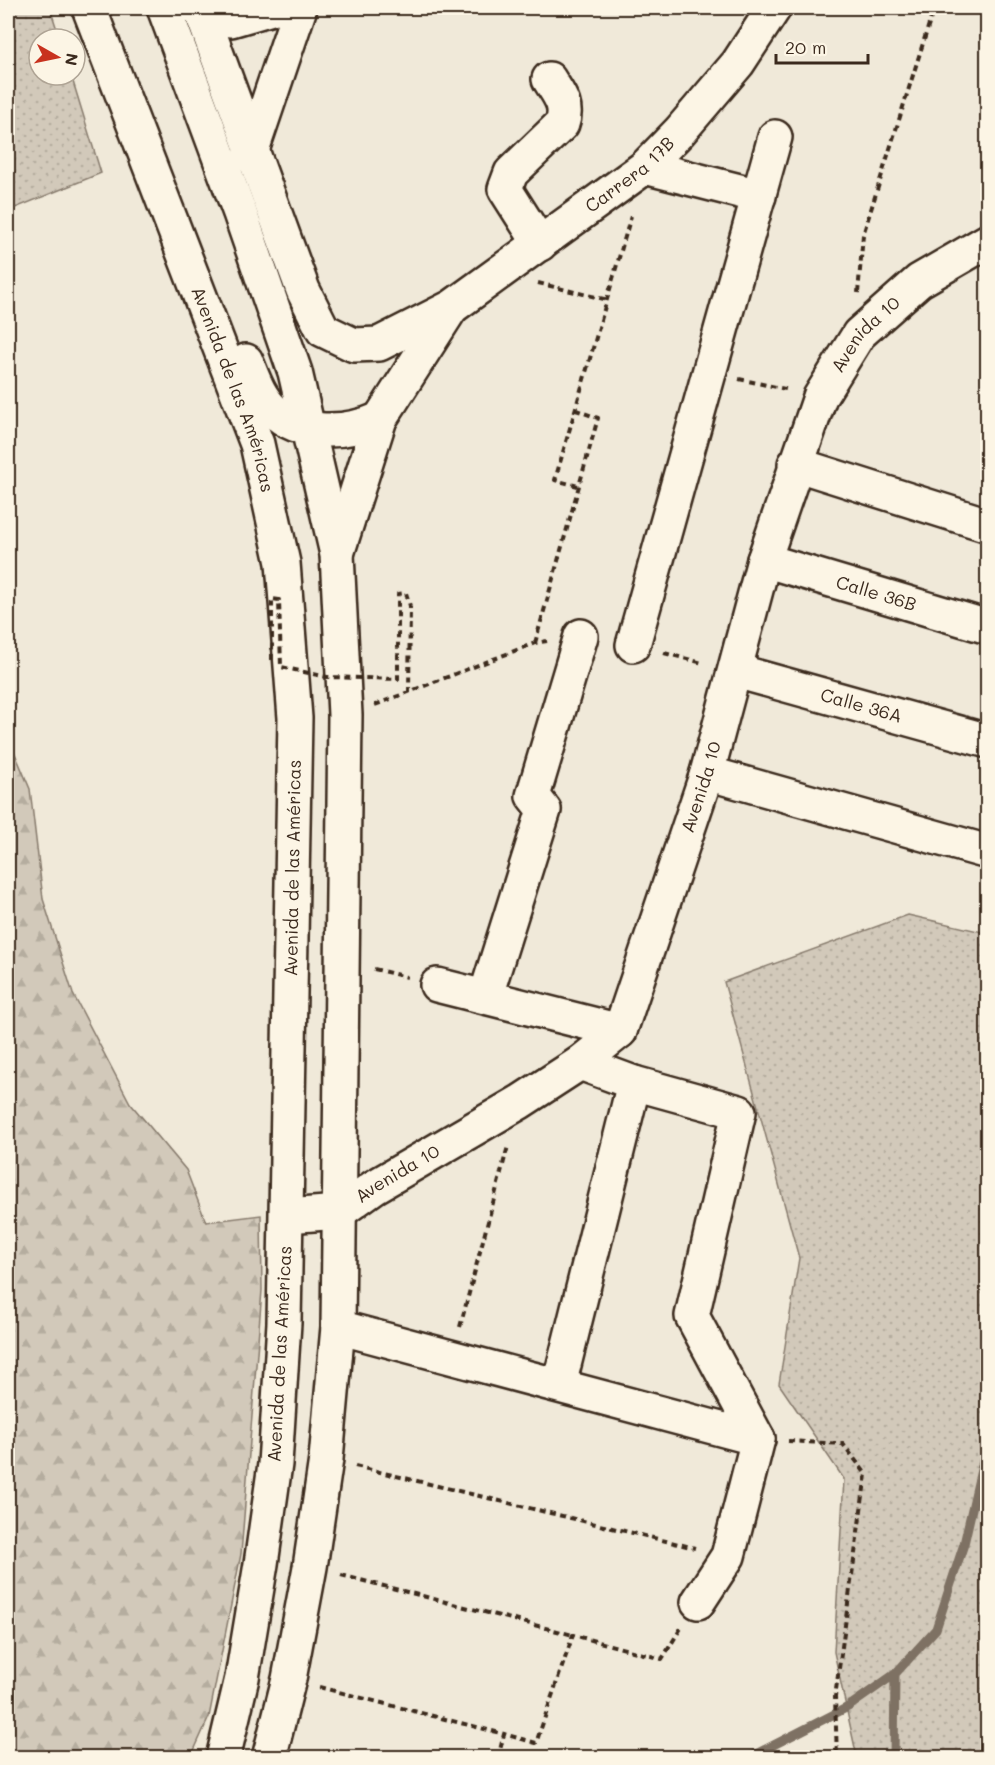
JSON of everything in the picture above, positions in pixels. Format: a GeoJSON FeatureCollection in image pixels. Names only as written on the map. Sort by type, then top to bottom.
{"type":"FeatureCollection","features":[{"type":"Feature","properties":{"kind":"street","name":"Avenida de las Américas"},"geometry":{"type":"LineString","coordinates":[[89,8],[256,444],[283,563],[295,718],[285,1323],[275,1464],[242,1678],[223,1758]]}},
{"type":"Feature","properties":{"kind":"street"},"geometry":{"type":"LineString","coordinates":[[164,8],[240,213],[295,372],[337,554],[345,715],[338,1327],[326,1459],[310,1567],[289,1679],[270,1758]]}},
{"type":"Feature","properties":{"kind":"street"},"geometry":{"type":"LineString","coordinates":[[199,9],[231,20],[272,8]]}},
{"type":"Feature","properties":{"kind":"street"},"geometry":{"type":"LineString","coordinates":[[240,213],[251,148],[300,8]]}},
{"type":"Feature","properties":{"kind":"street","name":"Carrera 17B"},"geometry":{"type":"LineString","coordinates":[[199,9],[303,290],[323,330],[354,345],[379,344],[452,307],[645,167],[680,131],[738,63],[774,8]]}},
{"type":"Feature","properties":{"kind":"street"},"geometry":{"type":"LineString","coordinates":[[540,244],[506,189],[511,173],[562,123],[566,114],[565,105],[549,79]]}},
{"type":"Feature","properties":{"kind":"street"},"geometry":{"type":"LineString","coordinates":[[633,645],[775,137]]}},
{"type":"Feature","properties":{"kind":"street"},"geometry":{"type":"LineString","coordinates":[[645,167],[759,196]]}},
{"type":"Feature","properties":{"kind":"street"},"geometry":{"type":"LineString","coordinates":[[178,237],[210,274],[258,390],[280,416],[308,427],[341,430],[365,426],[380,419]]}},
{"type":"Feature","properties":{"kind":"street","name":"Avenida 10"},"geometry":{"type":"LineString","coordinates":[[287,1216],[339,1212],[374,1187],[520,1102],[580,1063],[620,1031],[707,773],[764,560],[795,464],[820,397],[859,334],[918,281],[987,241]]}},
{"type":"Feature","properties":{"kind":"street","name":"Carrera 17B"},"geometry":{"type":"LineString","coordinates":[[337,554],[380,419],[452,307]]}},
{"type":"Feature","properties":{"kind":"street"},"geometry":{"type":"LineString","coordinates":[[795,464],[987,525]]}},
{"type":"Feature","properties":{"kind":"street","name":"Calle 36B"},"geometry":{"type":"LineString","coordinates":[[764,560],[987,627]]}},
{"type":"Feature","properties":{"kind":"street"},"geometry":{"type":"LineString","coordinates":[[486,995],[544,810],[533,796],[581,636]]}},
{"type":"Feature","properties":{"kind":"street","name":"Calle 36A"},"geometry":{"type":"LineString","coordinates":[[736,671],[987,741]]}},
{"type":"Feature","properties":{"kind":"street"},"geometry":{"type":"LineString","coordinates":[[707,773],[987,852]]}},
{"type":"Feature","properties":{"kind":"street"},"geometry":{"type":"LineString","coordinates":[[437,985],[486,995],[620,1031]]}},
{"type":"Feature","properties":{"kind":"street"},"geometry":{"type":"LineString","coordinates":[[580,1063],[634,1083],[739,1112],[692,1316],[758,1439],[728,1556],[698,1602]]}},
{"type":"Feature","properties":{"kind":"street"},"geometry":{"type":"LineString","coordinates":[[559,1385],[634,1083]]}},
{"type":"Feature","properties":{"kind":"street"},"geometry":{"type":"LineString","coordinates":[[338,1327],[758,1439]]}},
{"type":"Feature","properties":{"kind":"path"},"geometry":{"type":"LineString","coordinates":[[859,334],[857,286],[863,235],[934,8]]}},
{"type":"Feature","properties":{"kind":"path"},"geometry":{"type":"LineString","coordinates":[[578,486],[555,480],[645,167]]}},
{"type":"Feature","properties":{"kind":"path"},"geometry":{"type":"LineString","coordinates":[[499,273],[608,300]]}},
{"type":"Feature","properties":{"kind":"path"},"geometry":{"type":"LineString","coordinates":[[709,372],[820,397]]}},
{"type":"Feature","properties":{"kind":"path"},"geometry":{"type":"LineString","coordinates":[[535,643],[597,418],[576,410]]}},
{"type":"Feature","properties":{"kind":"path"},"geometry":{"type":"LineString","coordinates":[[272,660],[272,599],[279,600],[281,667],[327,677],[398,679],[398,594],[406,593],[410,606],[410,693]]}},
{"type":"Feature","properties":{"kind":"path"},"geometry":{"type":"LineString","coordinates":[[342,961],[437,985]]}},
{"type":"Feature","properties":{"kind":"path"},"geometry":{"type":"LineString","coordinates":[[452,1356],[520,1102]]}},
{"type":"Feature","properties":{"kind":"path"},"geometry":{"type":"LineString","coordinates":[[758,1439],[843,1444],[866,1474],[835,1697],[837,1758]]}},
{"type":"Feature","properties":{"kind":"path"},"geometry":{"type":"LineString","coordinates":[[326,1459],[728,1556]]}},
{"type":"Feature","properties":{"kind":"path"},"geometry":{"type":"LineString","coordinates":[[310,1567],[662,1659],[698,1602]]}},
{"type":"Feature","properties":{"kind":"path"},"geometry":{"type":"LineString","coordinates":[[289,1679],[536,1743],[573,1635]]}},
{"type":"Feature","properties":{"kind":"path"},"geometry":{"type":"LineString","coordinates":[[498,1758],[504,1734]]}},
{"type":"Feature","properties":{"kind":"green space"},"geometry":{"type":"Polygon","coordinates":[[[8,8],[50,8],[56,27],[27,27],[27,87],[75,87],[101,173],[8,211],[8,8]]]}},
{"type":"Feature","properties":{"kind":"green space"},"geometry":{"type":"Polygon","coordinates":[[[8,737],[30,789],[43,899],[73,994],[130,1103],[186,1170],[206,1222],[261,1215],[262,1290],[241,1554],[209,1717],[191,1757],[8,1757],[8,737]]]}},
{"type":"Feature","properties":{"kind":"green space"},"geometry":{"type":"Polygon","coordinates":[[[908,915],[987,933],[987,1757],[857,1757],[834,1652],[844,1479],[779,1384],[799,1258],[724,982],[908,915]]]}},
{"type":"Feature","properties":{"kind":"waterway"},"geometry":{"type":"LineString","coordinates":[[748,1758],[848,1707],[895,1674],[936,1629],[964,1544],[988,1439]]}},
{"type":"Feature","properties":{"kind":"waterway"},"geometry":{"type":"LineString","coordinates":[[894,1758],[895,1674]]}}]}
